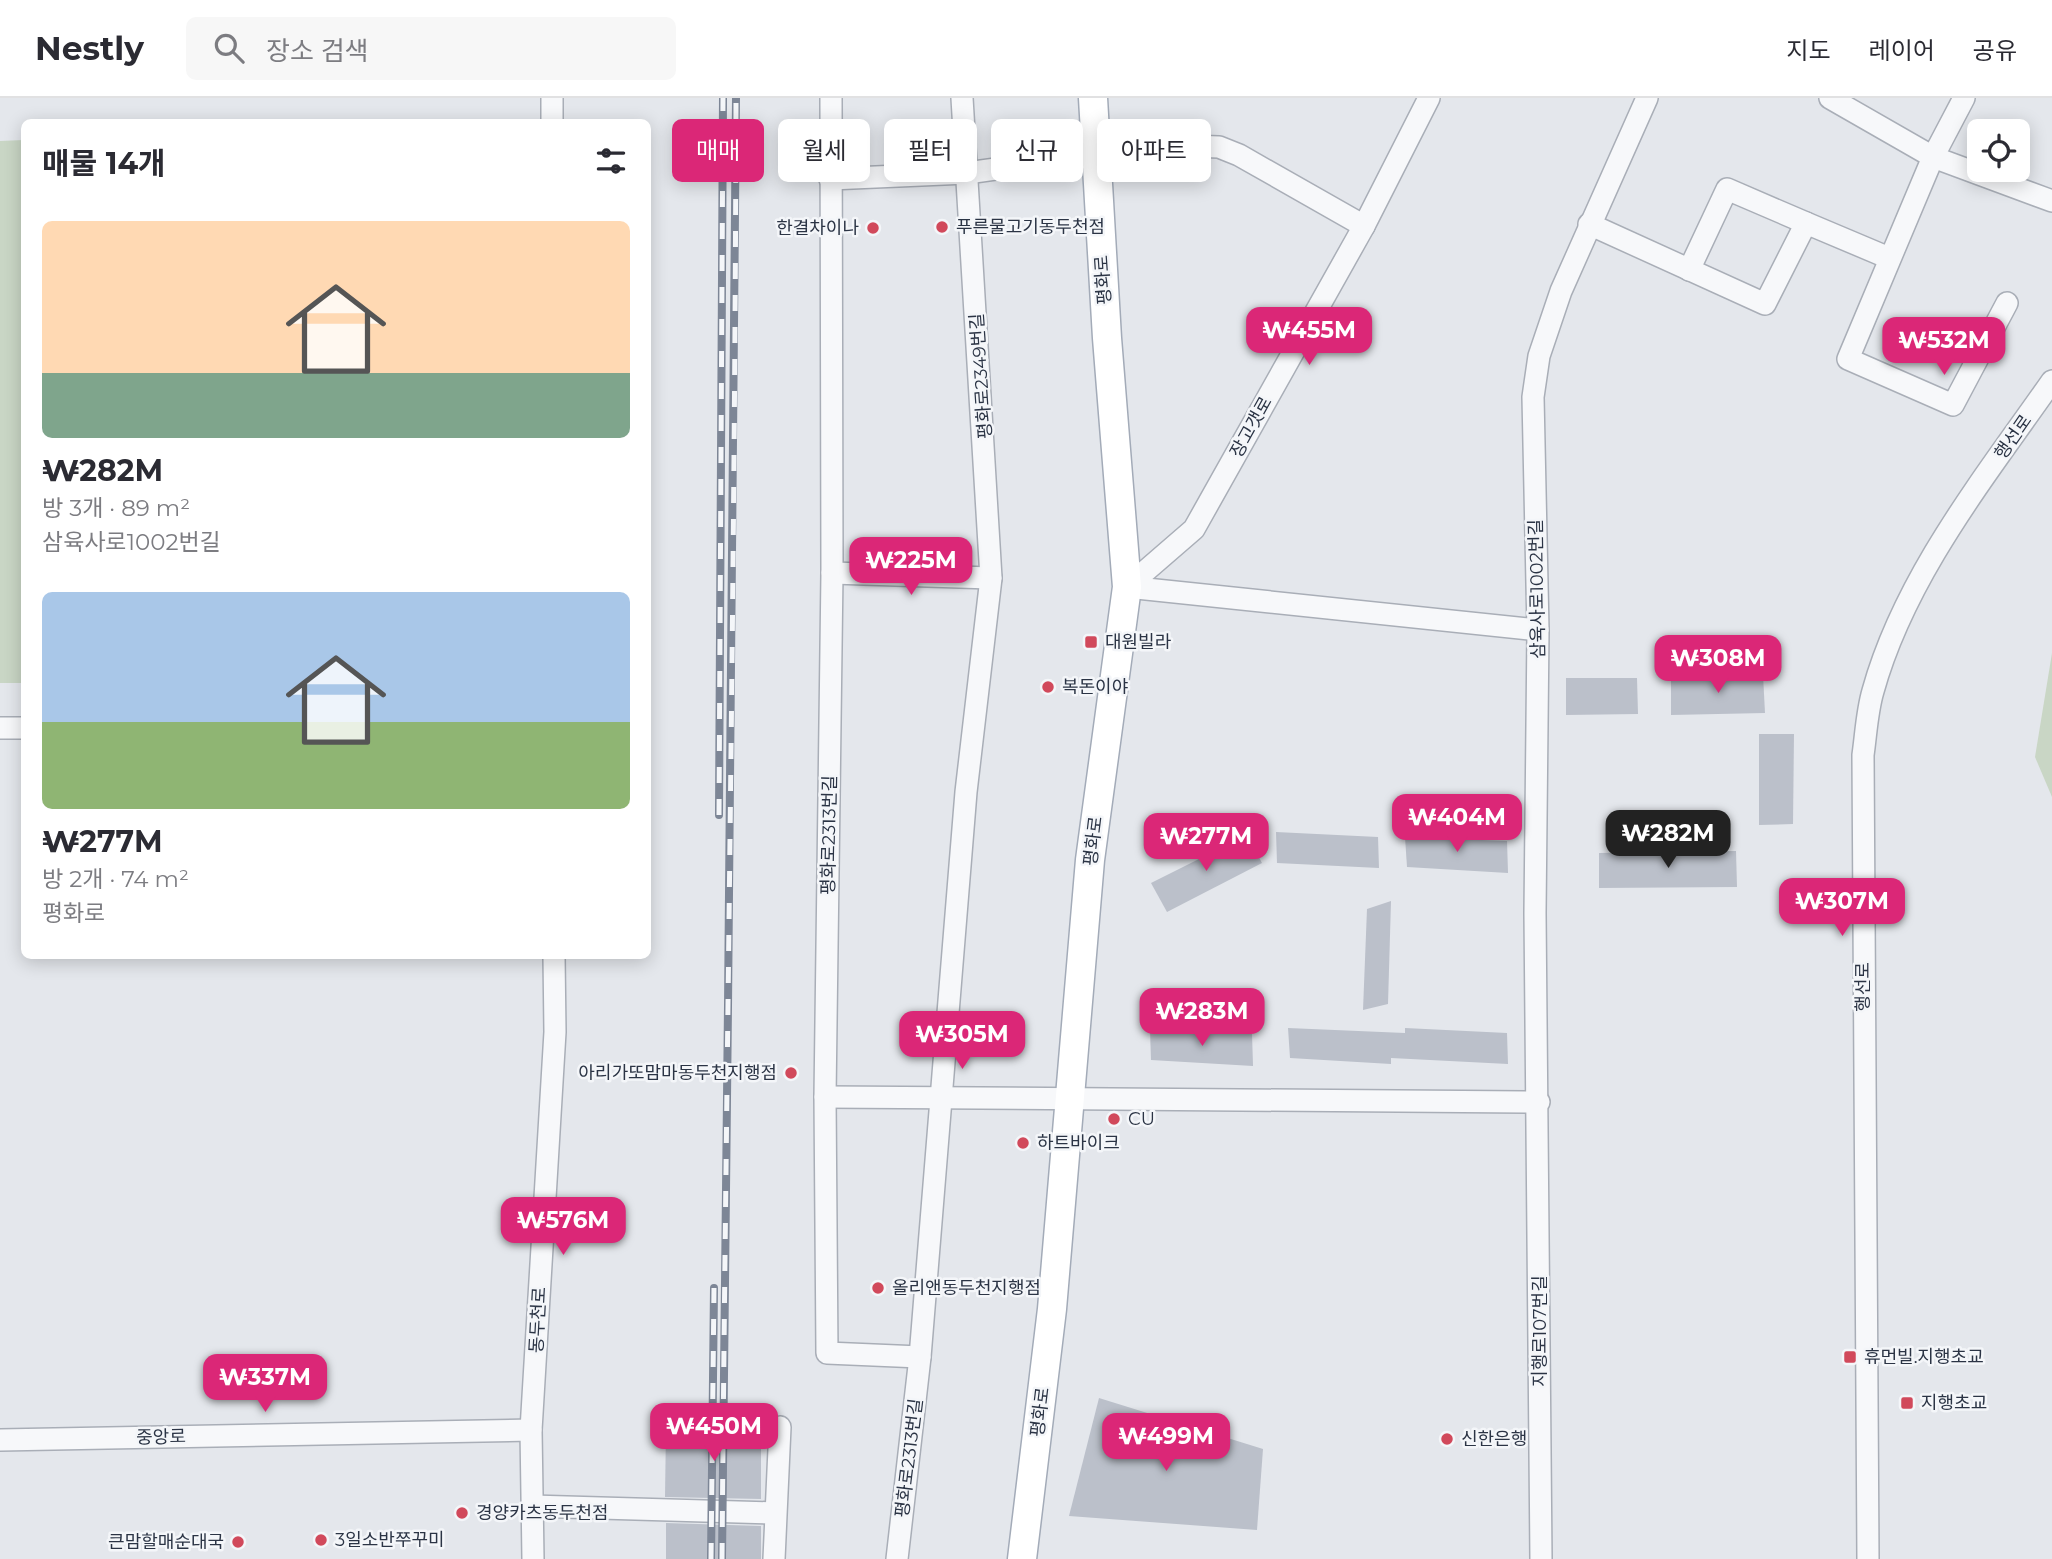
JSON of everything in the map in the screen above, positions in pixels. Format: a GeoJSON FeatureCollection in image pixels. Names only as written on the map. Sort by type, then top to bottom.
{"type":"FeatureCollection","features":[{"type":"Feature","properties":{"kind":"main road","name":"평화로"},"geometry":{"type":"LineString","coordinates":[[1022,1559],[1052,1309],[1090,860],[1127,587],[1093,98]]}},
{"type":"Feature","properties":{"kind":"street"},"geometry":{"type":"LineString","coordinates":[[551,119],[552,98]]}},
{"type":"Feature","properties":{"kind":"street"},"geometry":{"type":"LineString","coordinates":[[831,98],[831,119]]}},
{"type":"Feature","properties":{"kind":"street","name":"평화로2349번길"},"geometry":{"type":"LineString","coordinates":[[962,98],[963,119]]}},
{"type":"Feature","properties":{"kind":"street","name":"장고갯로"},"geometry":{"type":"LineString","coordinates":[[1127,587],[1194,529],[1364,226],[1429,98]]}},
{"type":"Feature","properties":{"kind":"street","name":"삼육사로1002번길"},"geometry":{"type":"LineString","coordinates":[[1539,1102],[1535,913],[1538,629],[1533,397],[1539,356],[1589,224],[1647,98]]}},
{"type":"Feature","properties":{"kind":"street"},"geometry":{"type":"LineString","coordinates":[[1830,98],[1933,157],[2052,201]]}},
{"type":"Feature","properties":{"kind":"street"},"geometry":{"type":"LineString","coordinates":[[1964,98],[1933,157],[1848,359],[1953,405],[2007,303]]}},
{"type":"Feature","properties":{"kind":"street"},"geometry":{"type":"LineString","coordinates":[[977,172],[1095,155],[1190,146],[1219,147],[1239,155],[1364,226]]}},
{"type":"Feature","properties":{"kind":"street"},"geometry":{"type":"LineString","coordinates":[[830,182],[832,573],[991,578]]}},
{"type":"Feature","properties":{"kind":"street","name":"평화로2349번길"},"geometry":{"type":"LineString","coordinates":[[968,182],[991,578]]}},
{"type":"Feature","properties":{"kind":"street"},"geometry":{"type":"LineString","coordinates":[[1689,270],[1727,189],[1889,258]]}},
{"type":"Feature","properties":{"kind":"street"},"geometry":{"type":"LineString","coordinates":[[1589,224],[1765,304],[1806,223]]}},
{"type":"Feature","properties":{"kind":"street","name":"행선로"},"geometry":{"type":"LineString","coordinates":[[1868,1559],[1863,767],[1872,692],[1897,626],[1949,529],[2052,381]]}},
{"type":"Feature","properties":{"kind":"street","name":"평화로2313번길"},"geometry":{"type":"LineString","coordinates":[[832,573],[825,1097],[827,1353],[920,1357]]}},
{"type":"Feature","properties":{"kind":"street","name":"평화로2313번길"},"geometry":{"type":"LineString","coordinates":[[897,1559],[920,1357],[939,1097],[966,792],[991,578]]}},
{"type":"Feature","properties":{"kind":"street"},"geometry":{"type":"LineString","coordinates":[[1127,587],[1538,629]]}},
{"type":"Feature","properties":{"kind":"street"},"geometry":{"type":"LineString","coordinates":[[0,728],[21,728]]}},
{"type":"Feature","properties":{"kind":"street","name":"동두천로"},"geometry":{"type":"LineString","coordinates":[[533,1559],[531,1430],[555,1032],[554,959]]}},
{"type":"Feature","properties":{"kind":"street"},"geometry":{"type":"LineString","coordinates":[[825,1097],[1539,1102]]}},
{"type":"Feature","properties":{"kind":"street","name":"지행로107번길"},"geometry":{"type":"LineString","coordinates":[[1539,1102],[1541,1559]]}},
{"type":"Feature","properties":{"kind":"street"},"geometry":{"type":"LineString","coordinates":[[775,1559],[780,1427]]}},
{"type":"Feature","properties":{"kind":"street","name":"중앙로"},"geometry":{"type":"LineString","coordinates":[[0,1440],[531,1430]]}},
{"type":"Feature","properties":{"kind":"street"},"geometry":{"type":"LineString","coordinates":[[532,1506],[775,1513]]}},
{"type":"Feature","properties":{"kind":"green space"},"geometry":{"type":"Polygon","coordinates":[[[21,140],[21,683],[0,683],[0,141],[21,140]]]}},
{"type":"Feature","properties":{"kind":"green space"},"geometry":{"type":"Polygon","coordinates":[[[2052,653],[2052,797],[2035,757],[2052,653]]]}},
{"type":"Feature","properties":{"kind":"building"},"geometry":{"type":"Polygon","coordinates":[[[1763,675],[1765,713],[1671,715],[1671,678],[1763,675]]]}},
{"type":"Feature","properties":{"kind":"building"},"geometry":{"type":"Polygon","coordinates":[[[1566,678],[1637,678],[1638,714],[1566,715],[1566,678]]]}},
{"type":"Feature","properties":{"kind":"building"},"geometry":{"type":"Polygon","coordinates":[[[1759,734],[1794,734],[1793,824],[1759,825],[1759,734]]]}},
{"type":"Feature","properties":{"kind":"building"},"geometry":{"type":"Polygon","coordinates":[[[1276,832],[1378,837],[1379,868],[1277,863],[1276,832]]]}},
{"type":"Feature","properties":{"kind":"building"},"geometry":{"type":"Polygon","coordinates":[[[1247,835],[1262,863],[1167,912],[1151,883],[1247,835]]]}},
{"type":"Feature","properties":{"kind":"building"},"geometry":{"type":"Polygon","coordinates":[[[1405,837],[1507,841],[1508,873],[1407,867],[1405,837]]]}},
{"type":"Feature","properties":{"kind":"building"},"geometry":{"type":"Polygon","coordinates":[[[1736,851],[1737,887],[1599,888],[1599,853],[1736,851]]]}},
{"type":"Feature","properties":{"kind":"building"},"geometry":{"type":"Polygon","coordinates":[[[1391,901],[1388,1004],[1363,1010],[1367,909],[1391,901]]]}},
{"type":"Feature","properties":{"kind":"building"},"geometry":{"type":"Polygon","coordinates":[[[1288,1028],[1405,1033],[1405,1028],[1507,1033],[1508,1064],[1391,1058],[1391,1064],[1290,1058],[1288,1028]]]}},
{"type":"Feature","properties":{"kind":"building"},"geometry":{"type":"Polygon","coordinates":[[[1150,1030],[1252,1034],[1253,1066],[1151,1060],[1150,1030]]]}},
{"type":"Feature","properties":{"kind":"building"},"geometry":{"type":"Polygon","coordinates":[[[1099,1398],[1263,1449],[1257,1530],[1069,1516],[1099,1398]]]}},
{"type":"Feature","properties":{"kind":"building"},"geometry":{"type":"Polygon","coordinates":[[[761,1427],[761,1499],[665,1497],[666,1428],[761,1427]]]}},
{"type":"Feature","properties":{"kind":"building"},"geometry":{"type":"Polygon","coordinates":[[[666,1523],[761,1526],[761,1559],[666,1559],[666,1523]]]}},
{"type":"Feature","properties":{"kind":"railway"},"geometry":{"type":"LineString","coordinates":[[719,815],[723,98]]}},
{"type":"Feature","properties":{"kind":"railway"},"geometry":{"type":"LineString","coordinates":[[722,1559],[736,98]]}},
{"type":"Feature","properties":{"kind":"railway"},"geometry":{"type":"LineString","coordinates":[[711,1559],[714,1288]]}},
{"type":"Feature","properties":{"kind":"place","name":"푸른물고기동두천점"},"geometry":{"type":"Point","coordinates":[942,227]}},
{"type":"Feature","properties":{"kind":"place","name":"한결차이나"},"geometry":{"type":"Point","coordinates":[873,228]}},
{"type":"Feature","properties":{"kind":"place","name":"대원빌라"},"geometry":{"type":"Point","coordinates":[1091,642]}},
{"type":"Feature","properties":{"kind":"place","name":"복돈이야"},"geometry":{"type":"Point","coordinates":[1048,687]}},
{"type":"Feature","properties":{"kind":"place","name":"아리가또맘마동두천지행점"},"geometry":{"type":"Point","coordinates":[791,1073]}},
{"type":"Feature","properties":{"kind":"place","name":"CU"},"geometry":{"type":"Point","coordinates":[1114,1119]}},
{"type":"Feature","properties":{"kind":"place","name":"하트바이크"},"geometry":{"type":"Point","coordinates":[1023,1143]}},
{"type":"Feature","properties":{"kind":"place","name":"올리앤동두천지행점"},"geometry":{"type":"Point","coordinates":[878,1288]}},
{"type":"Feature","properties":{"kind":"place","name":"휴먼빌.지행초교"},"geometry":{"type":"Point","coordinates":[1850,1357]}},
{"type":"Feature","properties":{"kind":"place","name":"지행초교"},"geometry":{"type":"Point","coordinates":[1907,1403]}},
{"type":"Feature","properties":{"kind":"place","name":"신한은행"},"geometry":{"type":"Point","coordinates":[1447,1439]}},
{"type":"Feature","properties":{"kind":"place","name":"경양카츠동두천점"},"geometry":{"type":"Point","coordinates":[462,1513]}},
{"type":"Feature","properties":{"kind":"place","name":"3일소반쭈꾸미"},"geometry":{"type":"Point","coordinates":[321,1540]}},
{"type":"Feature","properties":{"kind":"place","name":"큰맘할매순대국"},"geometry":{"type":"Point","coordinates":[238,1542]}}]}
